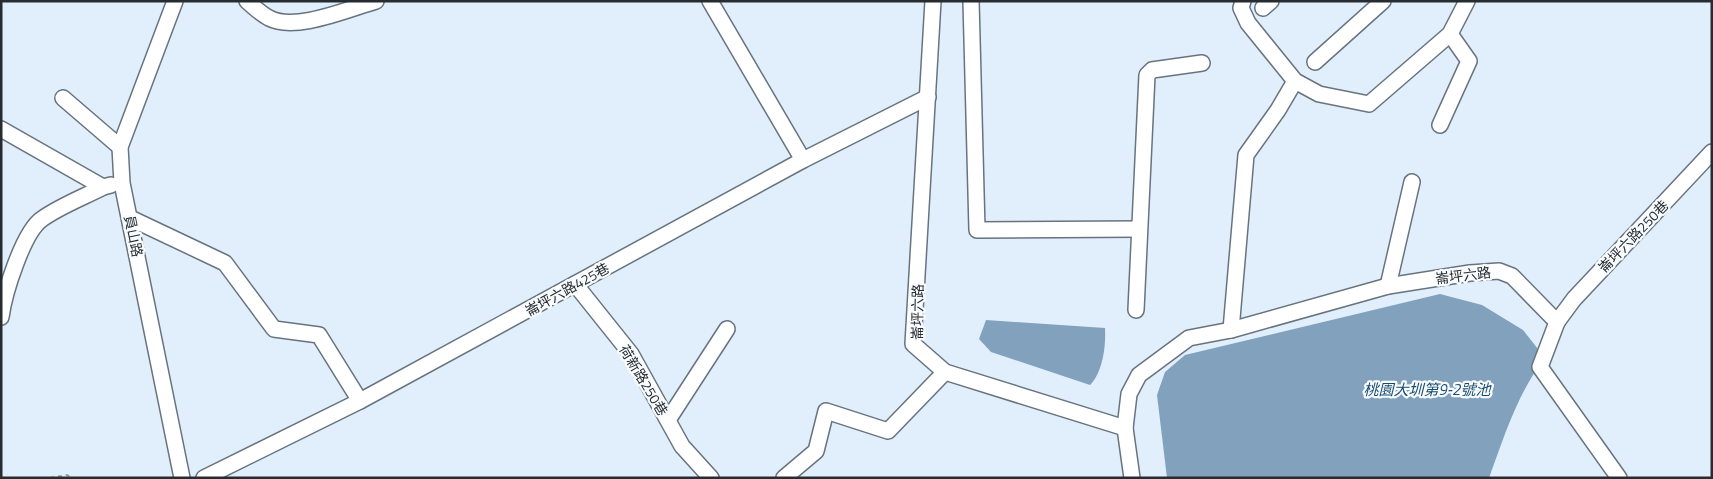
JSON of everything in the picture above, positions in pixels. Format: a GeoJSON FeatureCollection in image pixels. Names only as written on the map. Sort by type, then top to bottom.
{"type":"FeatureCollection","features":[{"type":"Feature","properties":{"kind":"street","name":"員山路"},"geometry":{"type":"LineString","coordinates":[[175,1],[120,147],[122,183],[182,478]]}},
{"type":"Feature","properties":{"kind":"street"},"geometry":{"type":"LineString","coordinates":[[247,1],[269,19],[291,23],[308,21],[376,1]]}},
{"type":"Feature","properties":{"kind":"street"},"geometry":{"type":"LineString","coordinates":[[710,1],[803,160]]}},
{"type":"Feature","properties":{"kind":"street","name":"崙坪六路"},"geometry":{"type":"LineString","coordinates":[[933,1],[913,344],[945,372],[1125,428],[1129,394],[1139,375],[1189,338],[1231,330],[1388,286],[1470,273],[1500,271],[1512,276],[1557,322]]}},
{"type":"Feature","properties":{"kind":"street"},"geometry":{"type":"LineString","coordinates":[[971,1],[976,230],[1140,229]]}},
{"type":"Feature","properties":{"kind":"street"},"geometry":{"type":"LineString","coordinates":[[1243,1],[1241,8],[1248,23],[1295,81],[1319,94],[1369,104],[1450,34],[1467,1]]}},
{"type":"Feature","properties":{"kind":"street"},"geometry":{"type":"LineString","coordinates":[[1315,62],[1383,1]]}},
{"type":"Feature","properties":{"kind":"street"},"geometry":{"type":"LineString","coordinates":[[1440,125],[1469,61],[1450,34]]}},
{"type":"Feature","properties":{"kind":"street"},"geometry":{"type":"LineString","coordinates":[[1136,310],[1147,75],[1152,70],[1202,63]]}},
{"type":"Feature","properties":{"kind":"street"},"geometry":{"type":"LineString","coordinates":[[1231,330],[1246,155],[1278,110],[1295,81]]}},
{"type":"Feature","properties":{"kind":"street","name":"崙坪六路425巷"},"geometry":{"type":"LineString","coordinates":[[204,478],[360,401],[803,160],[928,96]]}},
{"type":"Feature","properties":{"kind":"street"},"geometry":{"type":"LineString","coordinates":[[63,98],[120,147]]}},
{"type":"Feature","properties":{"kind":"street"},"geometry":{"type":"LineString","coordinates":[[1,129],[103,187]]}},
{"type":"Feature","properties":{"kind":"street","name":"崙坪六路250巷"},"geometry":{"type":"LineString","coordinates":[[1557,322],[1574,298],[1712,152]]}},
{"type":"Feature","properties":{"kind":"street"},"geometry":{"type":"LineString","coordinates":[[1388,286],[1412,182]]}},
{"type":"Feature","properties":{"kind":"street"},"geometry":{"type":"LineString","coordinates":[[1,317],[3,302],[21,246],[40,219],[103,187],[122,183]]}},
{"type":"Feature","properties":{"kind":"street"},"geometry":{"type":"LineString","coordinates":[[130,218],[225,263],[274,329],[319,335],[360,401]]}},
{"type":"Feature","properties":{"kind":"street","name":"荷新路250巷"},"geometry":{"type":"LineString","coordinates":[[576,284],[631,354],[682,446],[711,478]]}},
{"type":"Feature","properties":{"kind":"street"},"geometry":{"type":"LineString","coordinates":[[1557,322],[1540,367],[1619,478]]}},
{"type":"Feature","properties":{"kind":"street"},"geometry":{"type":"LineString","coordinates":[[668,420],[727,330]]}},
{"type":"Feature","properties":{"kind":"street"},"geometry":{"type":"LineString","coordinates":[[784,478],[816,451],[826,411],[888,431],[945,372]]}},
{"type":"Feature","properties":{"kind":"street"},"geometry":{"type":"LineString","coordinates":[[1125,428],[1132,478]]}},
{"type":"Feature","properties":{"kind":"path"},"geometry":{"type":"LineString","coordinates":[[50,478],[67,475],[72,478]]}},
{"type":"Feature","properties":{"kind":"water","name":"桃園大圳第9-2號池"},"geometry":{"type":"Polygon","coordinates":[[[1440,294],[1482,305],[1523,330],[1545,358],[1535,371],[1519,400],[1489,478],[1167,478],[1157,395],[1165,372],[1185,355],[1440,294]]]}},
{"type":"Feature","properties":{"kind":"water"},"geometry":{"type":"Polygon","coordinates":[[[986,320],[1105,328],[1104,350],[1098,373],[1090,385],[991,352],[979,339],[986,320]]]}}]}
